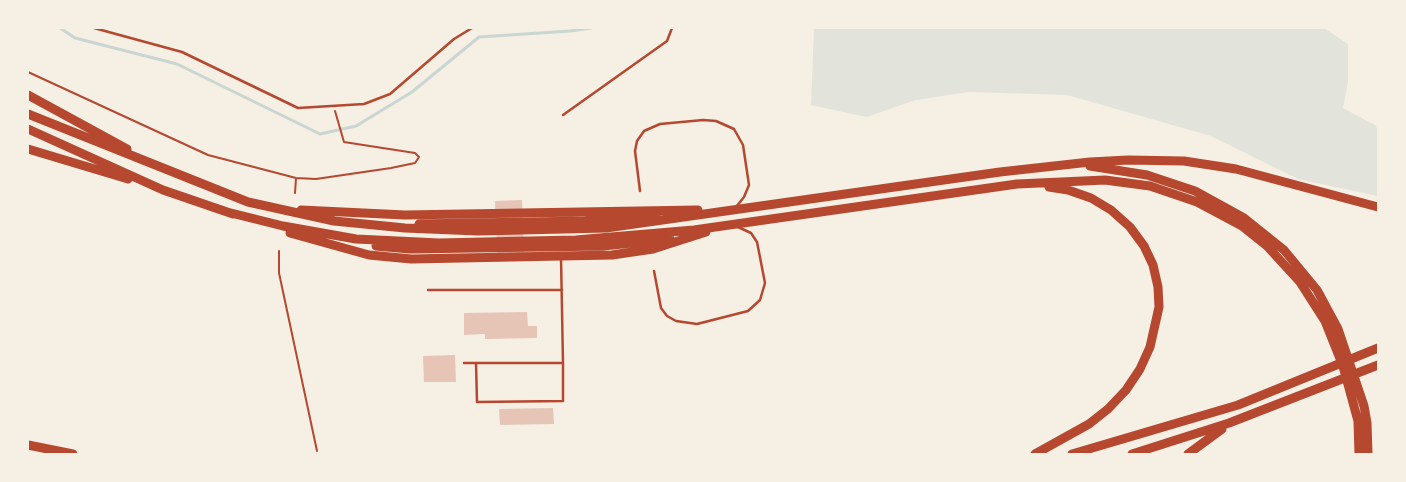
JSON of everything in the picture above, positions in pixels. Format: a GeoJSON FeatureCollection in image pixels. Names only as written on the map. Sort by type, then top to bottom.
{"type":"FeatureCollection","features":[{"type":"Feature","properties":{"kind":"highway"},"geometry":{"type":"LineString","coordinates":[[28,95],[162,168]]}},
{"type":"Feature","properties":{"kind":"highway"},"geometry":{"type":"LineString","coordinates":[[28,114],[212,190],[258,205],[334,221],[456,231],[597,229],[1058,166],[1090,162],[1146,160],[1205,164],[1260,174],[1378,208]]}},
{"type":"Feature","properties":{"kind":"highway"},"geometry":{"type":"LineString","coordinates":[[28,129],[163,190]]}},
{"type":"Feature","properties":{"kind":"highway"},"geometry":{"type":"LineString","coordinates":[[28,149],[163,190],[332,246],[386,257],[411,259],[561,257],[640,251],[667,245],[730,224]]}},
{"type":"Feature","properties":{"kind":"highway"},"geometry":{"type":"LineString","coordinates":[[1058,166],[1101,167],[1147,175],[1175,183],[1218,202],[1253,224],[1284,250],[1312,283],[1348,355],[1368,454]]}},
{"type":"Feature","properties":{"kind":"highway"},"geometry":{"type":"LineString","coordinates":[[227,212],[337,237],[429,242],[608,238],[694,230],[1017,184],[1082,180],[1119,181],[1166,190],[1197,202],[1242,226],[1267,246],[1300,282],[1330,320]]}},
{"type":"Feature","properties":{"kind":"highway"},"geometry":{"type":"LineString","coordinates":[[1017,184],[1068,190],[1091,198],[1111,210],[1130,227],[1146,250],[1154,270],[1159,296],[1154,336],[1140,369],[1126,390],[1095,420],[1077,432],[1035,454]]}},
{"type":"Feature","properties":{"kind":"highway"},"geometry":{"type":"LineString","coordinates":[[212,190],[289,208],[372,214],[733,209]]}},
{"type":"Feature","properties":{"kind":"highway"},"geometry":{"type":"LineString","coordinates":[[1072,454],[1238,406],[1378,348]]}},
{"type":"Feature","properties":{"kind":"highway"},"geometry":{"type":"LineString","coordinates":[[1132,454],[1236,420],[1378,365]]}},
{"type":"Feature","properties":{"kind":"highway"},"geometry":{"type":"LineString","coordinates":[[1358,454],[1360,408]]}},
{"type":"Feature","properties":{"kind":"highway"},"geometry":{"type":"LineString","coordinates":[[1188,454],[1210,436],[1236,420]]}},
{"type":"Feature","properties":{"kind":"highway"},"geometry":{"type":"LineString","coordinates":[[28,445],[73,454]]}},
{"type":"Feature","properties":{"kind":"lane"},"geometry":{"type":"LineString","coordinates":[[94,28],[182,52],[298,108],[364,104],[390,94],[454,39],[472,28]]}},
{"type":"Feature","properties":{"kind":"lane"},"geometry":{"type":"LineString","coordinates":[[563,116],[667,41],[672,28]]}},
{"type":"Feature","properties":{"kind":"lane"},"geometry":{"type":"LineString","coordinates":[[640,191],[635,151],[637,141],[644,131],[660,124],[703,120],[716,121],[734,129],[743,145],[748,188],[742,200],[733,209]]}},
{"type":"Feature","properties":{"kind":"lane"},"geometry":{"type":"LineString","coordinates":[[654,271],[661,308],[667,316],[676,321],[697,324],[752,309],[760,300],[765,287],[759,247],[751,233],[730,224]]}},
{"type":"Feature","properties":{"kind":"lane"},"geometry":{"type":"LineString","coordinates":[[476,363],[477,402],[564,400],[561,257]]}},
{"type":"Feature","properties":{"kind":"lane"},"geometry":{"type":"LineString","coordinates":[[428,290],[562,290]]}},
{"type":"Feature","properties":{"kind":"lane"},"geometry":{"type":"LineString","coordinates":[[464,363],[563,363]]}},
{"type":"Feature","properties":{"kind":"path"},"geometry":{"type":"LineString","coordinates":[[28,72],[208,155],[296,178],[316,178],[391,168],[415,163],[419,158],[415,153],[344,142],[339,132],[334,106]]}},
{"type":"Feature","properties":{"kind":"path"},"geometry":{"type":"LineString","coordinates":[[294,193],[296,178]]}},
{"type":"Feature","properties":{"kind":"path"},"geometry":{"type":"LineString","coordinates":[[279,252],[279,273],[317,451]]}},
{"type":"Feature","properties":{"kind":"shaded area"},"geometry":{"type":"Polygon","coordinates":[[[814,28],[1324,28],[1348,44],[1348,82],[1343,108],[1375,125],[1378,130],[1378,196],[1298,179],[1211,136],[1067,95],[969,92],[916,100],[866,117],[811,105],[814,28]]]}},
{"type":"Feature","properties":{"kind":"building"},"geometry":{"type":"Polygon","coordinates":[[[522,200],[524,254],[497,255],[495,201],[522,200]]]}},
{"type":"Feature","properties":{"kind":"building"},"geometry":{"type":"Polygon","coordinates":[[[527,312],[528,326],[537,326],[537,338],[485,339],[485,334],[464,335],[464,313],[527,312]]]}},
{"type":"Feature","properties":{"kind":"building"},"geometry":{"type":"Polygon","coordinates":[[[455,355],[456,382],[424,382],[423,356],[455,355]]]}},
{"type":"Feature","properties":{"kind":"building"},"geometry":{"type":"Polygon","coordinates":[[[553,408],[554,424],[500,425],[499,409],[553,408]]]}},
{"type":"Feature","properties":{"kind":"waterway"},"geometry":{"type":"LineString","coordinates":[[60,28],[75,38],[177,64],[320,134],[356,126],[412,92],[479,37],[591,28]]}}]}
